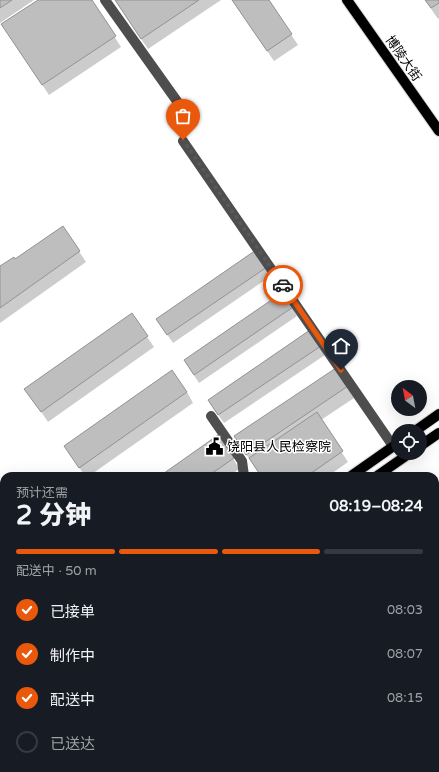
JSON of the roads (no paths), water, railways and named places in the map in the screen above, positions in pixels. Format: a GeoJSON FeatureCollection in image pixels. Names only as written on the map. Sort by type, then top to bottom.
{"type":"FeatureCollection","features":[{"type":"Feature","properties":{"kind":"main road","name":"博陵大街"},"geometry":{"type":"LineString","coordinates":[[348,0],[439,131]]}},
{"type":"Feature","properties":{"kind":"main road"},"geometry":{"type":"LineString","coordinates":[[425,424],[439,414]]}},
{"type":"Feature","properties":{"kind":"main road"},"geometry":{"type":"LineString","coordinates":[[427,441],[439,433]]}},
{"type":"Feature","properties":{"kind":"main road"},"geometry":{"type":"LineString","coordinates":[[356,472],[391,448]]}},
{"type":"Feature","properties":{"kind":"main road"},"geometry":{"type":"LineString","coordinates":[[383,472],[400,460]]}},
{"type":"Feature","properties":{"kind":"street"},"geometry":{"type":"LineString","coordinates":[[105,0],[184,111]]}},
{"type":"Feature","properties":{"kind":"street"},"geometry":{"type":"LineString","coordinates":[[183,140],[391,438]]}},
{"type":"Feature","properties":{"kind":"street"},"geometry":{"type":"LineString","coordinates":[[212,416],[242,461],[243,472]]}},
{"type":"Feature","properties":{"kind":"place","name":"饶阳县人民检察院"},"geometry":{"type":"Point","coordinates":[214,446]}}]}
